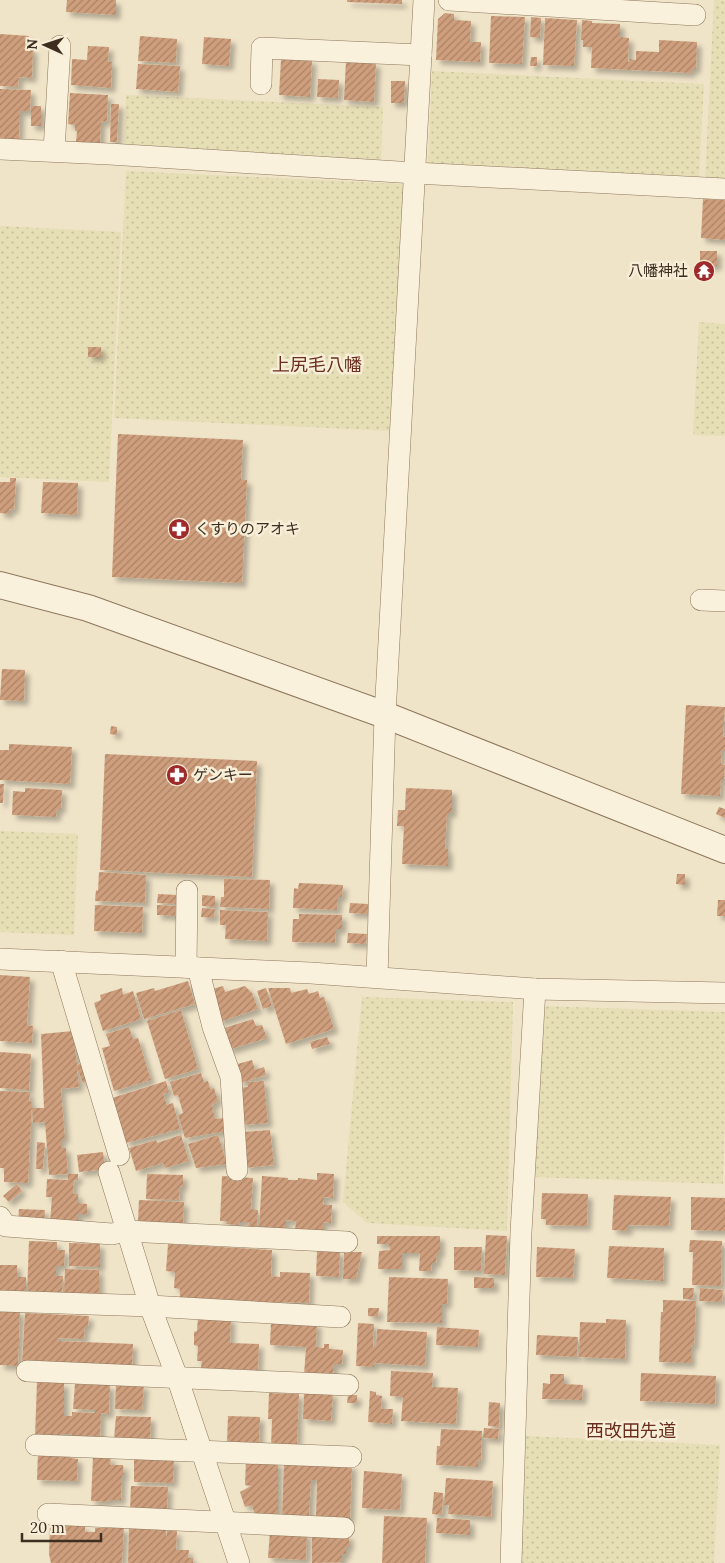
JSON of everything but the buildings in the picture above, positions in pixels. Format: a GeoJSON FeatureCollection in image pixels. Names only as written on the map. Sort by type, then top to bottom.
{"type":"FeatureCollection","features":[{"type":"Feature","properties":{"kind":"street"},"geometry":{"type":"LineString","coordinates":[[377,977],[385,715],[424,0]]}},
{"type":"Feature","properties":{"kind":"street"},"geometry":{"type":"LineString","coordinates":[[449,0],[695,14]]}},
{"type":"Feature","properties":{"kind":"street"},"geometry":{"type":"LineString","coordinates":[[54,151],[60,46]]}},
{"type":"Feature","properties":{"kind":"street"},"geometry":{"type":"LineString","coordinates":[[261,84],[262,48],[421,55]]}},
{"type":"Feature","properties":{"kind":"street"},"geometry":{"type":"LineString","coordinates":[[0,149],[725,189]]}},
{"type":"Feature","properties":{"kind":"street"},"geometry":{"type":"LineString","coordinates":[[0,585],[88,608],[385,715],[725,850]]}},
{"type":"Feature","properties":{"kind":"street"},"geometry":{"type":"LineString","coordinates":[[701,600],[725,601]]}},
{"type":"Feature","properties":{"kind":"street"},"geometry":{"type":"LineString","coordinates":[[187,891],[192,968],[231,1076],[238,1170]]}},
{"type":"Feature","properties":{"kind":"street"},"geometry":{"type":"LineString","coordinates":[[0,959],[377,977],[535,989],[725,993]]}},
{"type":"Feature","properties":{"kind":"street"},"geometry":{"type":"LineString","coordinates":[[61,961],[114,1164],[128,1231],[150,1306],[177,1378],[239,1563]]}},
{"type":"Feature","properties":{"kind":"street"},"geometry":{"type":"LineString","coordinates":[[511,1563],[521,1232],[535,989]]}},
{"type":"Feature","properties":{"kind":"street"},"geometry":{"type":"LineString","coordinates":[[0,1217],[6,1226],[112,1234],[128,1231],[346,1242]]}},
{"type":"Feature","properties":{"kind":"street"},"geometry":{"type":"LineString","coordinates":[[0,1301],[150,1306],[340,1317]]}},
{"type":"Feature","properties":{"kind":"street"},"geometry":{"type":"LineString","coordinates":[[27,1371],[348,1385]]}},
{"type":"Feature","properties":{"kind":"street"},"geometry":{"type":"LineString","coordinates":[[36,1445],[350,1456]]}},
{"type":"Feature","properties":{"kind":"street"},"geometry":{"type":"LineString","coordinates":[[48,1514],[344,1528]]}},
{"type":"Feature","properties":{"kind":"shaded area"},"geometry":{"type":"Polygon","coordinates":[[[714,0],[725,0],[725,179],[705,178],[714,0]]]}},
{"type":"Feature","properties":{"kind":"shaded area"},"geometry":{"type":"Polygon","coordinates":[[[432,71],[704,84],[699,177],[428,164],[432,71]]]}},
{"type":"Feature","properties":{"kind":"shaded area"},"geometry":{"type":"Polygon","coordinates":[[[126,95],[383,107],[381,160],[124,149],[126,95]]]}},
{"type":"Feature","properties":{"kind":"shaded area"},"geometry":{"type":"Polygon","coordinates":[[[126,171],[404,184],[392,431],[114,418],[126,171]]]}},
{"type":"Feature","properties":{"kind":"shaded area"},"geometry":{"type":"Polygon","coordinates":[[[0,226],[121,232],[109,482],[0,477],[0,226]]]}},
{"type":"Feature","properties":{"kind":"shaded area"},"geometry":{"type":"Polygon","coordinates":[[[699,322],[725,324],[725,436],[693,435],[699,322]]]}},
{"type":"Feature","properties":{"kind":"shaded area"},"geometry":{"type":"Polygon","coordinates":[[[0,831],[78,834],[74,935],[0,932],[0,831]]]}},
{"type":"Feature","properties":{"kind":"shaded area"},"geometry":{"type":"Polygon","coordinates":[[[362,997],[513,1002],[507,1231],[367,1223],[343,1202],[362,997]]]}},
{"type":"Feature","properties":{"kind":"shaded area"},"geometry":{"type":"Polygon","coordinates":[[[540,1006],[725,1012],[723,1184],[533,1177],[540,1006]]]}},
{"type":"Feature","properties":{"kind":"shaded area"},"geometry":{"type":"Polygon","coordinates":[[[526,1436],[720,1445],[714,1563],[519,1563],[526,1436]]]}},
{"type":"Feature","properties":{"kind":"place","name":"八幡神社"},"geometry":{"type":"Point","coordinates":[704,271]}},
{"type":"Feature","properties":{"kind":"place","name":"くすりのアオキ"},"geometry":{"type":"Point","coordinates":[179,529]}},
{"type":"Feature","properties":{"kind":"place","name":"ゲンキー"},"geometry":{"type":"Point","coordinates":[177,775]}},
{"type":"Feature","properties":{"kind":"district","name":"上尻毛八幡"},"geometry":{"type":"Point","coordinates":[317,365]}},
{"type":"Feature","properties":{"kind":"district","name":"西改田先道"},"geometry":{"type":"Point","coordinates":[631,1431]}}]}
